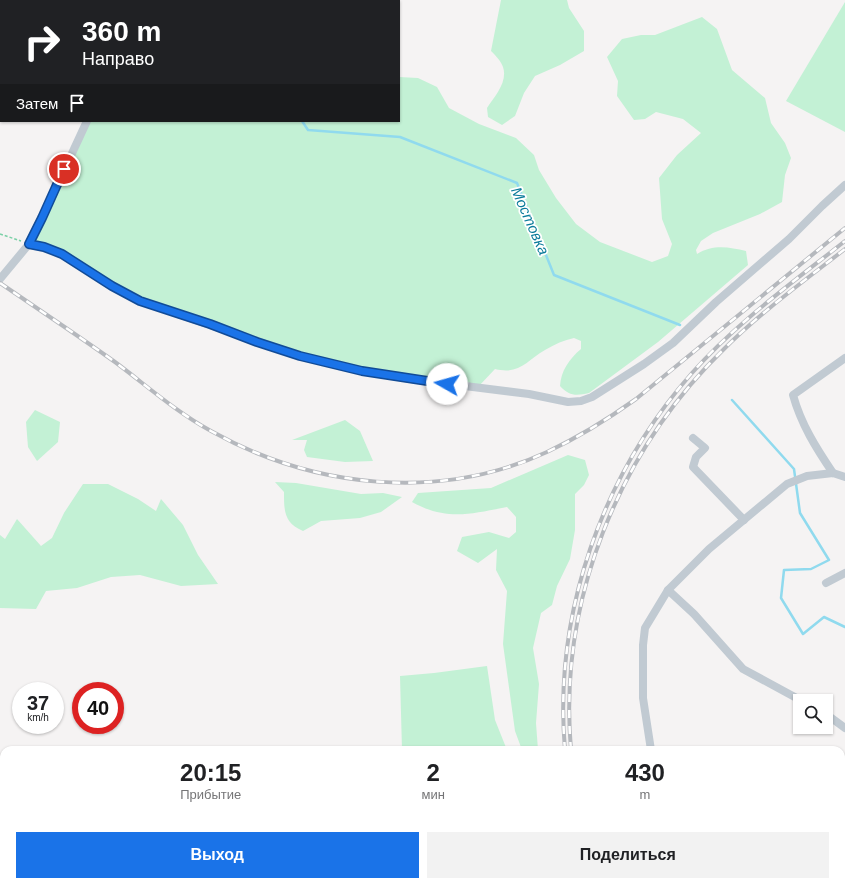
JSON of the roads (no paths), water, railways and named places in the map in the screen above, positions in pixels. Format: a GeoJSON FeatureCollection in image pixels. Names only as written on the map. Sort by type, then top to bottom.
{"type":"FeatureCollection","features":[{"type":"Feature","properties":{"kind":"street"},"geometry":{"type":"LineString","coordinates":[[0,279],[29,244],[87,122]]}},
{"type":"Feature","properties":{"kind":"street"},"geometry":{"type":"LineString","coordinates":[[29,244],[44,247],[62,254],[112,286],[140,301],[300,356],[370,372],[417,380],[530,394],[568,402],[581,401],[592,397],[644,364],[673,343],[716,302],[759,266],[845,185]]}},
{"type":"Feature","properties":{"kind":"street"},"geometry":{"type":"LineString","coordinates":[[833,473],[807,432],[798,414],[793,395],[845,358]]}},
{"type":"Feature","properties":{"kind":"street"},"geometry":{"type":"LineString","coordinates":[[693,438],[705,448],[696,457],[693,467],[744,520]]}},
{"type":"Feature","properties":{"kind":"street"},"geometry":{"type":"LineString","coordinates":[[650,746],[643,698],[643,645],[645,628],[668,590],[709,549],[787,484],[807,476],[833,473],[845,477]]}},
{"type":"Feature","properties":{"kind":"street"},"geometry":{"type":"LineString","coordinates":[[826,584],[845,573]]}},
{"type":"Feature","properties":{"kind":"street"},"geometry":{"type":"LineString","coordinates":[[668,590],[694,614],[743,669],[793,696]]}},
{"type":"Feature","properties":{"kind":"street"},"geometry":{"type":"LineString","coordinates":[[833,719],[845,728]]}},
{"type":"Feature","properties":{"kind":"waterway","name":"Мостовка"},"geometry":{"type":"LineString","coordinates":[[303,122],[308,130],[400,137],[517,183],[554,275],[680,325]]}},
{"type":"Feature","properties":{"kind":"waterway","name":"Мостовка"},"geometry":{"type":"LineString","coordinates":[[732,400],[794,469],[800,513],[829,560],[811,569],[784,570],[781,598],[803,634],[824,617],[845,627]]}},
{"type":"Feature","properties":{"kind":"railway"},"geometry":{"type":"LineString","coordinates":[[0,283],[115,362],[198,424],[250,450],[291,465],[334,476],[377,482],[420,482],[463,478],[506,468],[547,452],[615,414],[636,399],[845,228]]}},
{"type":"Feature","properties":{"kind":"railway"},"geometry":{"type":"LineString","coordinates":[[565,746],[563,699],[567,648],[576,598],[590,549],[609,501],[632,456],[660,413],[692,373],[709,355],[765,304],[845,241]]}},
{"type":"Feature","properties":{"kind":"railway"},"geometry":{"type":"LineString","coordinates":[[571,746],[569,695],[575,639],[586,585],[603,533],[626,482],[654,434],[686,390],[724,349],[738,335],[798,285],[845,249]]}}]}
